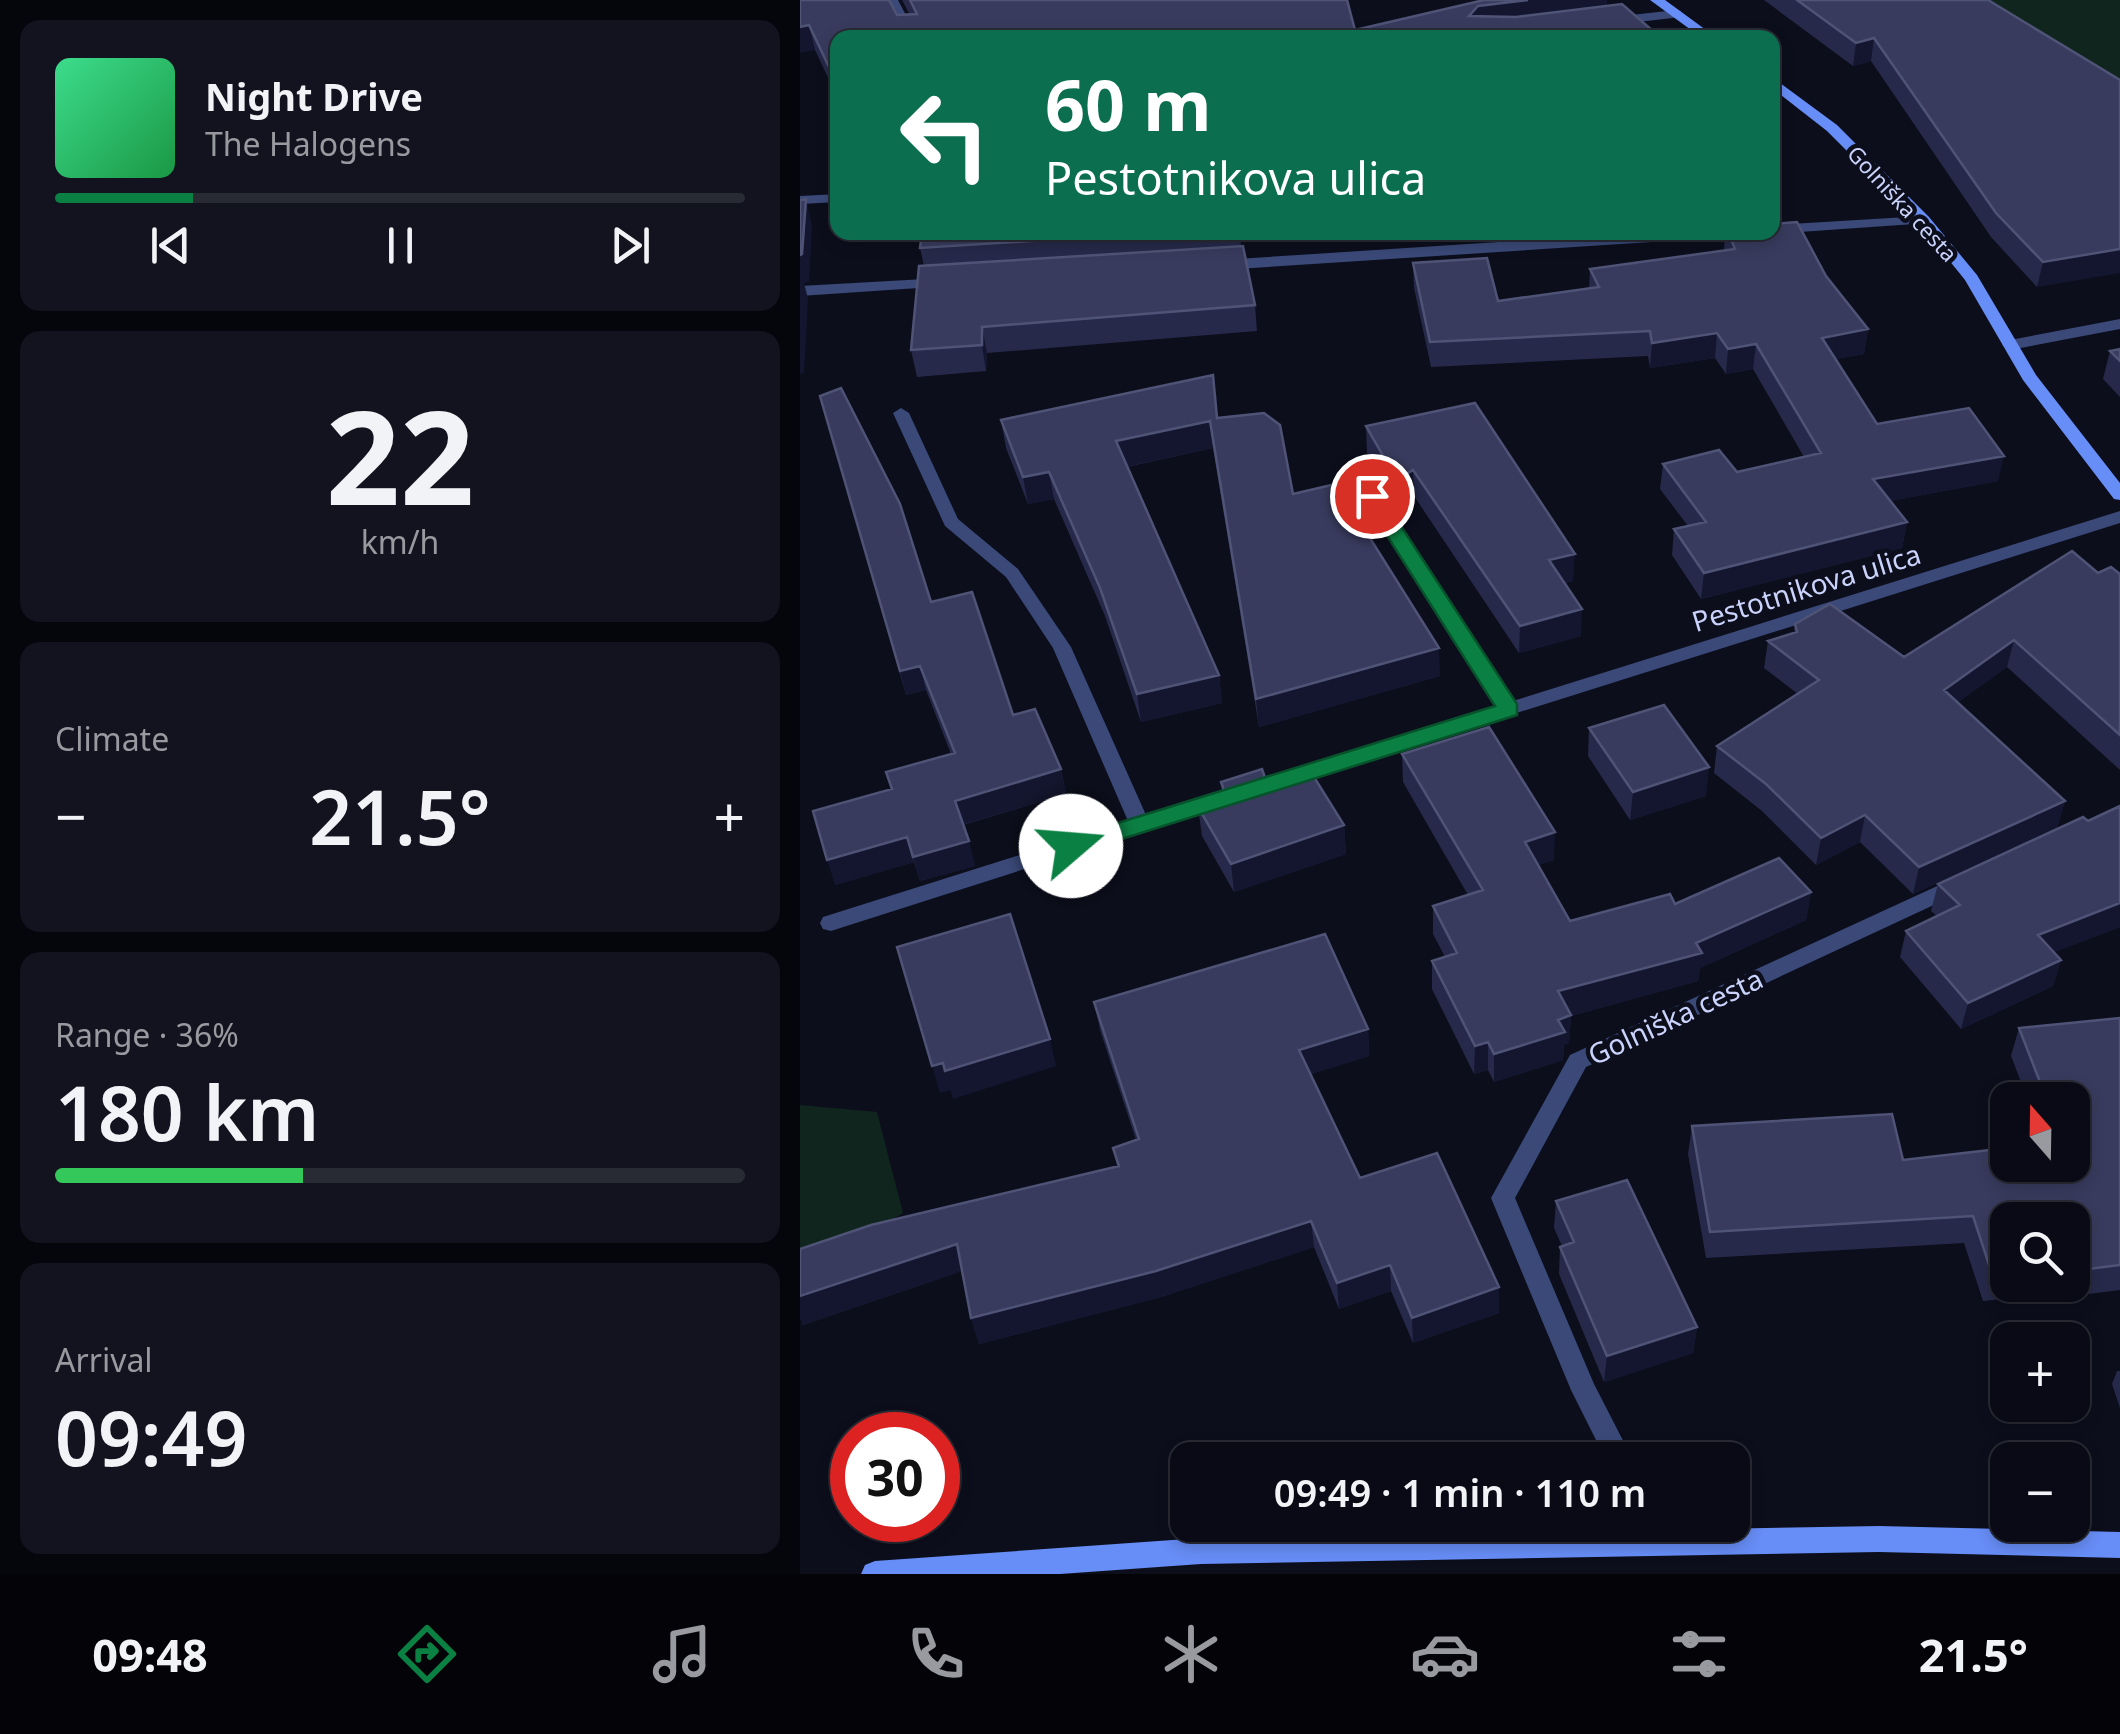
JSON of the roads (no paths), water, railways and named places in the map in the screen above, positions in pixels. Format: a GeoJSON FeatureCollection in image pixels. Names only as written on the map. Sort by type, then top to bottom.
{"type":"FeatureCollection","features":[{"type":"Feature","properties":{"kind":"main road"},"geometry":{"type":"LineString","coordinates":[[1656,0],[1699,30]]}},
{"type":"Feature","properties":{"kind":"main road","name":"Golniška cesta"},"geometry":{"type":"LineString","coordinates":[[1780,87],[1832,128],[1924,220],[1972,278],[2010,345],[2072,436],[2120,495]]}},
{"type":"Feature","properties":{"kind":"main road"},"geometry":{"type":"LineString","coordinates":[[1750,1536],[2120,1546]]}},
{"type":"Feature","properties":{"kind":"main road"},"geometry":{"type":"LineString","coordinates":[[875,1574],[1201,1551],[1442,1542]]}},
{"type":"Feature","properties":{"kind":"street"},"geometry":{"type":"LineString","coordinates":[[892,0],[908,30]]}},
{"type":"Feature","properties":{"kind":"street"},"geometry":{"type":"LineString","coordinates":[[1597,23],[1676,14]]}},
{"type":"Feature","properties":{"kind":"street"},"geometry":{"type":"LineString","coordinates":[[800,200],[830,198]]}},
{"type":"Feature","properties":{"kind":"street"},"geometry":{"type":"LineString","coordinates":[[1780,229],[1924,220]]}},
{"type":"Feature","properties":{"kind":"street"},"geometry":{"type":"LineString","coordinates":[[1198,267],[1607,240]]}},
{"type":"Feature","properties":{"kind":"street"},"geometry":{"type":"LineString","coordinates":[[800,291],[967,282]]}},
{"type":"Feature","properties":{"kind":"street"},"geometry":{"type":"LineString","coordinates":[[2010,345],[2120,324]]}},
{"type":"Feature","properties":{"kind":"street"},"geometry":{"type":"LineString","coordinates":[[901,413],[951,522],[1012,573],[1062,647],[1140,824]]}},
{"type":"Feature","properties":{"kind":"street"},"geometry":{"type":"LineString","coordinates":[[1372,496],[1509,710]]}},
{"type":"Feature","properties":{"kind":"street","name":"Pestotnikova ulica"},"geometry":{"type":"LineString","coordinates":[[831,923],[2120,517]]}},
{"type":"Feature","properties":{"kind":"street","name":"Golniška cesta"},"geometry":{"type":"LineString","coordinates":[[1611,1442],[1584,1390],[1503,1198],[1578,1061],[1976,876]]}}]}
